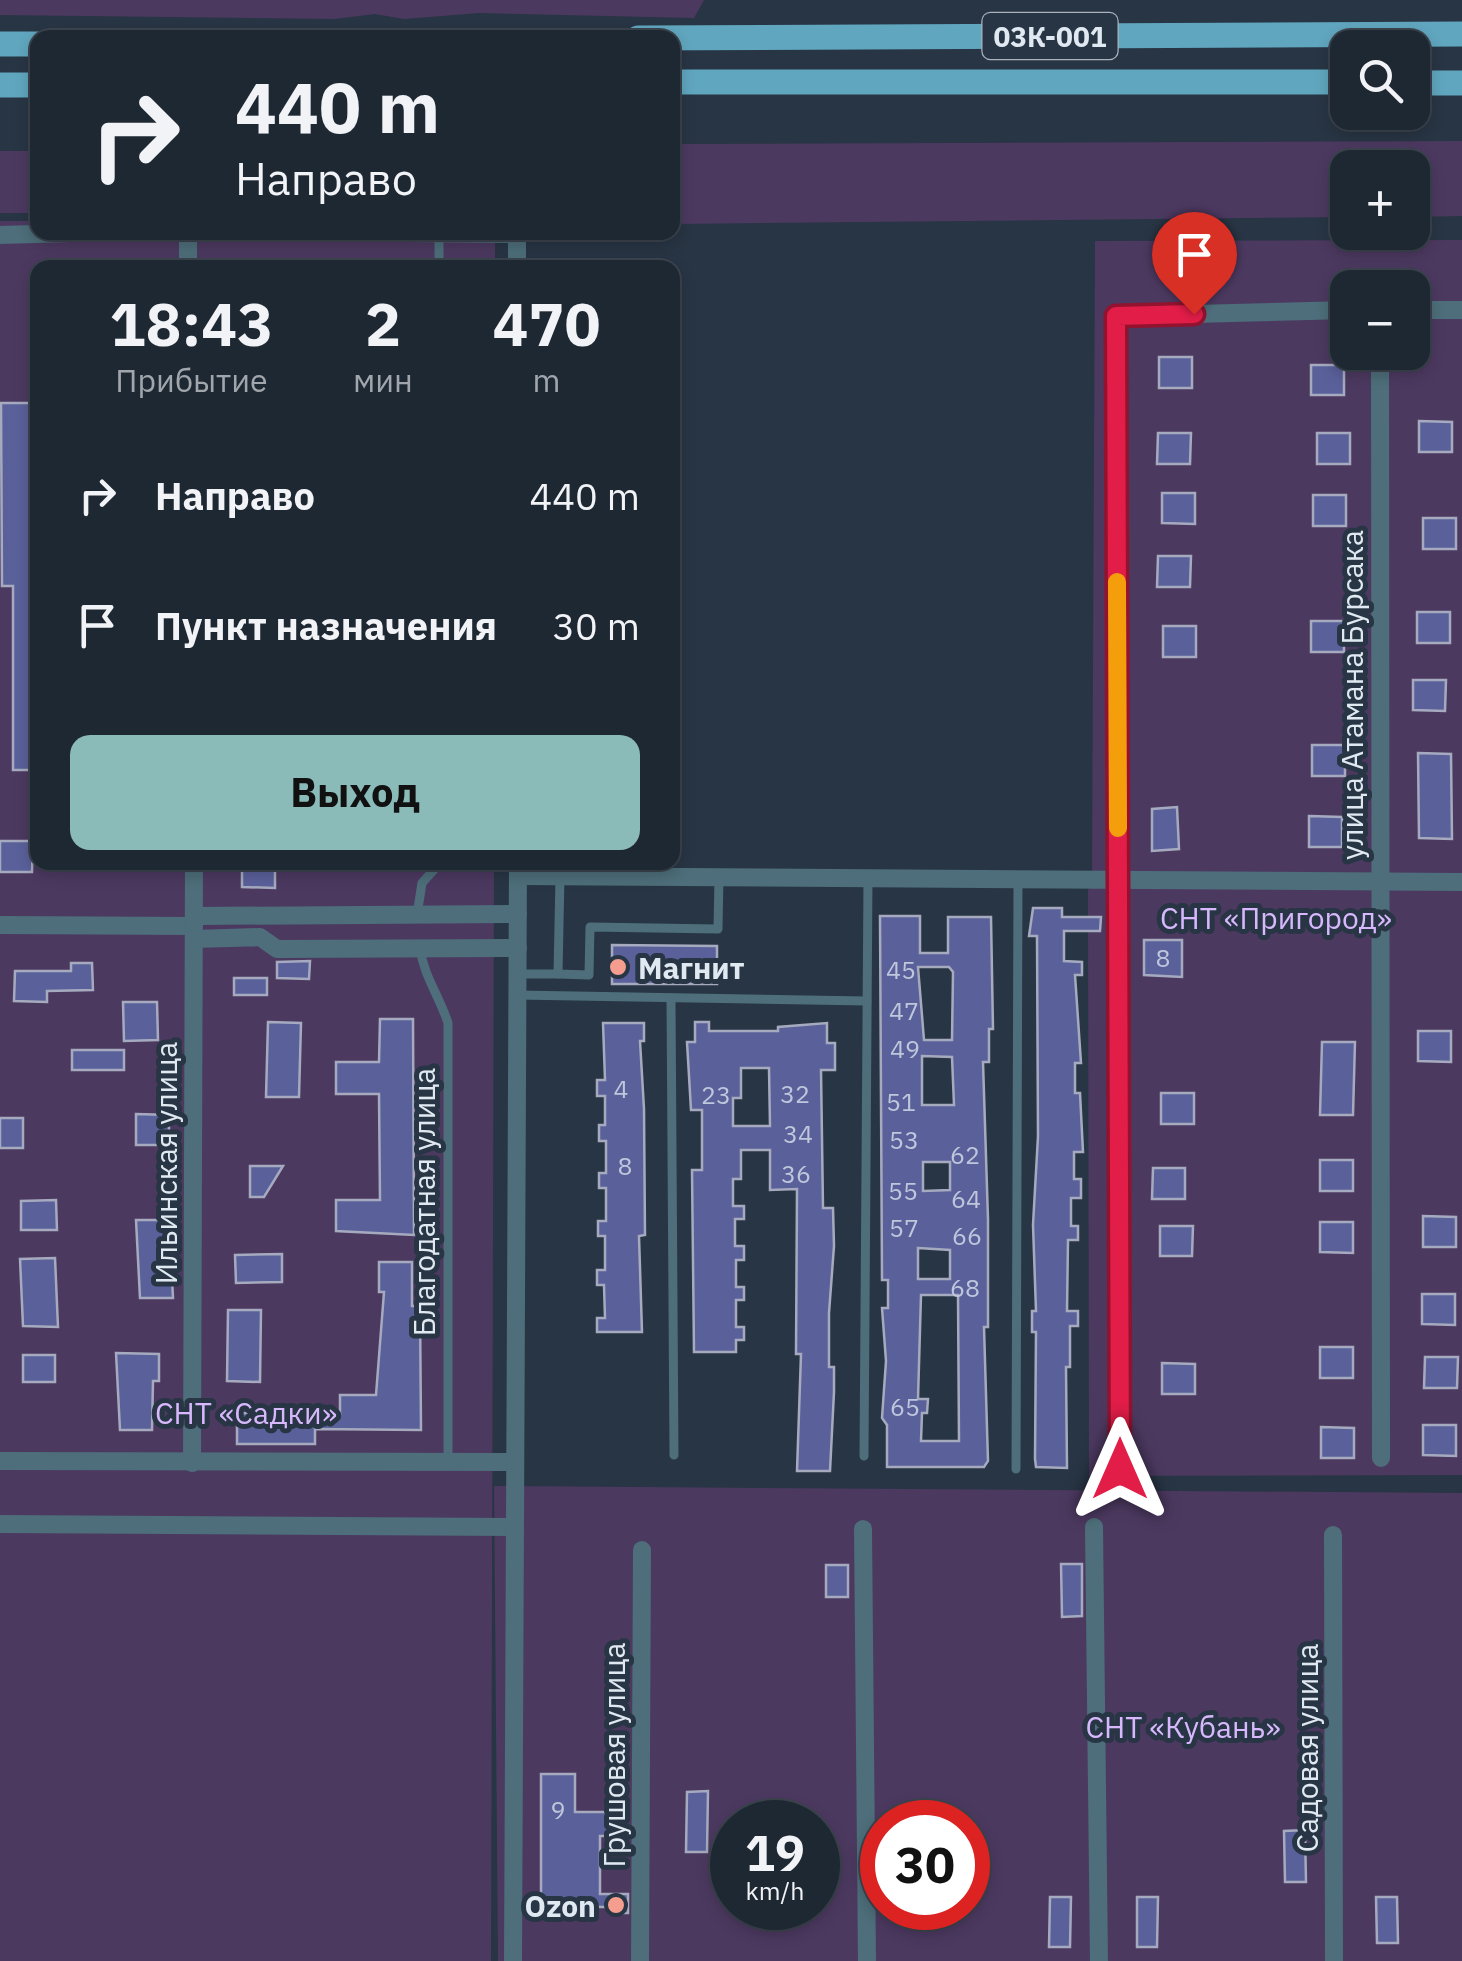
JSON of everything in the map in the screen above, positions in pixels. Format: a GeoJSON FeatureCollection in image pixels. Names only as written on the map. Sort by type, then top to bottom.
{"type":"FeatureCollection","features":[{"type":"Feature","properties":{"kind":"main road","name":"03К-001"},"geometry":{"type":"LineString","coordinates":[[680,38],[1462,34]]}},
{"type":"Feature","properties":{"kind":"main road"},"geometry":{"type":"LineString","coordinates":[[0,44],[30,44]]}},
{"type":"Feature","properties":{"kind":"main road","name":"03К-001"},"geometry":{"type":"LineString","coordinates":[[680,82],[1330,82]]}},
{"type":"Feature","properties":{"kind":"main road"},"geometry":{"type":"LineString","coordinates":[[1430,83],[1462,84]]}},
{"type":"Feature","properties":{"kind":"main road"},"geometry":{"type":"LineString","coordinates":[[0,85],[30,85]]}},
{"type":"Feature","properties":{"kind":"street"},"geometry":{"type":"LineString","coordinates":[[0,234],[30,233]]}},
{"type":"Feature","properties":{"kind":"street"},"geometry":{"type":"LineString","coordinates":[[1120,1469],[1116,316],[1330,310]]}},
{"type":"Feature","properties":{"kind":"street"},"geometry":{"type":"LineString","coordinates":[[1430,310],[1462,310]]}},
{"type":"Feature","properties":{"kind":"street","name":"улица Атамана Бурсака"},"geometry":{"type":"LineString","coordinates":[[1380,370],[1381,1458]]}},
{"type":"Feature","properties":{"kind":"street","name":"Ильинская улица"},"geometry":{"type":"LineString","coordinates":[[192,1463],[194,870]]}},
{"type":"Feature","properties":{"kind":"street"},"geometry":{"type":"LineString","coordinates":[[513,1961],[518,870]]}},
{"type":"Feature","properties":{"kind":"street"},"geometry":{"type":"LineString","coordinates":[[524,870],[560,876],[1462,882]]}},
{"type":"Feature","properties":{"kind":"street"},"geometry":{"type":"LineString","coordinates":[[0,925],[194,927],[417,914],[518,914]]}},
{"type":"Feature","properties":{"kind":"street"},"geometry":{"type":"LineString","coordinates":[[194,927],[260,938],[277,949],[518,948]]}},
{"type":"Feature","properties":{"kind":"street"},"geometry":{"type":"LineString","coordinates":[[0,1461],[515,1462]]}},
{"type":"Feature","properties":{"kind":"street"},"geometry":{"type":"LineString","coordinates":[[0,1524],[514,1527]]}},
{"type":"Feature","properties":{"kind":"street"},"geometry":{"type":"LineString","coordinates":[[1094,1527],[1099,1961]]}},
{"type":"Feature","properties":{"kind":"street"},"geometry":{"type":"LineString","coordinates":[[864,1529],[867,1961]]}},
{"type":"Feature","properties":{"kind":"street","name":"Садовая улица"},"geometry":{"type":"LineString","coordinates":[[1332,1535],[1334,1961]]}},
{"type":"Feature","properties":{"kind":"street","name":"Грушовая улица"},"geometry":{"type":"LineString","coordinates":[[640,1961],[642,1550]]}},
{"type":"Feature","properties":{"kind":"lane"},"geometry":{"type":"LineString","coordinates":[[417,914],[422,883],[434,870]]}},
{"type":"Feature","properties":{"kind":"lane"},"geometry":{"type":"LineString","coordinates":[[558,974],[560,876]]}},
{"type":"Feature","properties":{"kind":"lane"},"geometry":{"type":"LineString","coordinates":[[518,974],[589,975],[590,926],[718,928],[719,877]]}},
{"type":"Feature","properties":{"kind":"lane"},"geometry":{"type":"LineString","coordinates":[[864,1456],[868,878]]}},
{"type":"Feature","properties":{"kind":"lane"},"geometry":{"type":"LineString","coordinates":[[1016,1468],[1018,878]]}},
{"type":"Feature","properties":{"kind":"lane","name":"Благодатная улица"},"geometry":{"type":"LineString","coordinates":[[420,948],[424,977],[440,999],[448,1022],[448,1462]]}},
{"type":"Feature","properties":{"kind":"lane"},"geometry":{"type":"LineString","coordinates":[[518,995],[867,1000]]}},
{"type":"Feature","properties":{"kind":"lane"},"geometry":{"type":"LineString","coordinates":[[671,998],[674,1455]]}},
{"type":"Feature","properties":{"kind":"green space"},"geometry":{"type":"Polygon","coordinates":[[[0,0],[704,0],[694,18],[479,13],[404,19],[375,14],[334,19],[0,15],[0,0]]]}},
{"type":"Feature","properties":{"kind":"green space"},"geometry":{"type":"Polygon","coordinates":[[[1462,141],[1462,216],[1430,217],[1430,150],[1330,150],[1330,217],[680,224],[680,144],[1462,141]]]}},
{"type":"Feature","properties":{"kind":"green space"},"geometry":{"type":"Polygon","coordinates":[[[0,151],[30,151],[30,213],[0,213],[0,151]]]}},
{"type":"Feature","properties":{"kind":"green space","name":"СНТ «Садки»"},"geometry":{"type":"Polygon","coordinates":[[[0,221],[30,221],[30,240],[495,240],[495,260],[30,260],[30,870],[494,870],[491,1961],[0,1961],[0,221]]]}},
{"type":"Feature","properties":{"kind":"green space","name":"СНТ «Пригород»"},"geometry":{"type":"Polygon","coordinates":[[[1330,240],[1330,250],[1430,250],[1430,240],[1462,240],[1462,1475],[1089,1476],[1088,890],[1092,879],[1095,241],[1330,240]]]}},
{"type":"Feature","properties":{"kind":"green space","name":"СНТ «Кубань»"},"geometry":{"type":"Polygon","coordinates":[[[494,1486],[1462,1493],[1462,1961],[498,1961],[494,1486]]]}},
{"type":"Feature","properties":{"kind":"building"},"geometry":{"type":"Polygon","coordinates":[[[1159,357],[1192,357],[1192,388],[1159,388],[1159,357]]]}},
{"type":"Feature","properties":{"kind":"building"},"geometry":{"type":"Polygon","coordinates":[[[1311,365],[1344,370],[1344,395],[1311,395],[1311,365]]]}},
{"type":"Feature","properties":{"kind":"building"},"geometry":{"type":"Polygon","coordinates":[[[1,403],[30,403],[30,770],[13,770],[13,586],[2,586],[1,403]]]}},
{"type":"Feature","properties":{"kind":"building"},"geometry":{"type":"Polygon","coordinates":[[[1419,421],[1452,422],[1452,452],[1419,452],[1419,421]]]}},
{"type":"Feature","properties":{"kind":"building"},"geometry":{"type":"Polygon","coordinates":[[[1158,433],[1191,433],[1190,464],[1157,464],[1158,433]]]}},
{"type":"Feature","properties":{"kind":"building"},"geometry":{"type":"Polygon","coordinates":[[[1317,433],[1350,433],[1350,464],[1317,464],[1317,433]]]}},
{"type":"Feature","properties":{"kind":"building"},"geometry":{"type":"Polygon","coordinates":[[[1162,493],[1195,493],[1195,524],[1162,523],[1162,493]]]}},
{"type":"Feature","properties":{"kind":"building"},"geometry":{"type":"Polygon","coordinates":[[[1313,495],[1346,495],[1346,526],[1313,526],[1313,495]]]}},
{"type":"Feature","properties":{"kind":"building"},"geometry":{"type":"Polygon","coordinates":[[[1423,518],[1456,518],[1456,549],[1423,549],[1423,518]]]}},
{"type":"Feature","properties":{"kind":"building"},"geometry":{"type":"Polygon","coordinates":[[[1158,556],[1191,556],[1190,587],[1157,587],[1158,556]]]}},
{"type":"Feature","properties":{"kind":"building"},"geometry":{"type":"Polygon","coordinates":[[[1417,612],[1450,612],[1450,643],[1417,643],[1417,612]]]}},
{"type":"Feature","properties":{"kind":"building"},"geometry":{"type":"Polygon","coordinates":[[[1311,621],[1344,621],[1344,652],[1311,652],[1311,621]]]}},
{"type":"Feature","properties":{"kind":"building"},"geometry":{"type":"Polygon","coordinates":[[[1163,626],[1196,626],[1196,657],[1163,657],[1163,626]]]}},
{"type":"Feature","properties":{"kind":"building"},"geometry":{"type":"Polygon","coordinates":[[[1413,680],[1446,680],[1445,711],[1413,710],[1413,680]]]}},
{"type":"Feature","properties":{"kind":"building"},"geometry":{"type":"Polygon","coordinates":[[[1312,745],[1345,745],[1345,776],[1312,776],[1312,745]]]}},
{"type":"Feature","properties":{"kind":"building"},"geometry":{"type":"Polygon","coordinates":[[[1418,753],[1451,754],[1452,839],[1419,838],[1418,753]]]}},
{"type":"Feature","properties":{"kind":"building"},"geometry":{"type":"Polygon","coordinates":[[[1177,807],[1179,849],[1152,851],[1152,809],[1177,807]]]}},
{"type":"Feature","properties":{"kind":"building"},"geometry":{"type":"Polygon","coordinates":[[[1309,816],[1342,817],[1342,847],[1309,847],[1309,816]]]}},
{"type":"Feature","properties":{"kind":"building"},"geometry":{"type":"Polygon","coordinates":[[[0,841],[30,841],[32,872],[0,872],[0,841]]]}},
{"type":"Feature","properties":{"kind":"building"},"geometry":{"type":"Polygon","coordinates":[[[242,870],[275,870],[275,888],[242,887],[242,870]]]}},
{"type":"Feature","properties":{"kind":"building"},"geometry":{"type":"Polygon","coordinates":[[[1033,908],[1062,908],[1062,917],[1101,917],[1100,931],[1064,931],[1064,961],[1082,962],[1082,975],[1075,975],[1081,1063],[1075,1063],[1075,1093],[1080,1093],[1083,1152],[1074,1152],[1074,1179],[1081,1179],[1081,1198],[1071,1198],[1071,1226],[1078,1226],[1078,1240],[1068,1240],[1067,1311],[1078,1311],[1078,1326],[1070,1326],[1070,1367],[1066,1367],[1067,1468],[1036,1467],[1035,1459],[1036,1332],[1032,1332],[1032,1311],[1036,1311],[1033,1225],[1038,1136],[1037,936],[1029,936],[1033,908]]]}},
{"type":"Feature","properties":{"kind":"building"},"geometry":{"type":"Polygon","coordinates":[[[880,916],[920,916],[920,953],[948,953],[948,917],[991,917],[993,1029],[989,1029],[989,1062],[983,1062],[988,1219],[988,1327],[984,1327],[988,1461],[984,1467],[887,1467],[887,1425],[882,1418],[886,1361],[882,1308],[888,1308],[888,1280],[882,1280],[880,916]],[[918,967],[924,1040],[952,1040],[953,972],[949,967],[918,967]],[[922,1056],[922,1105],[954,1105],[952,1057],[922,1056]],[[923,1162],[923,1191],[950,1190],[950,1162],[923,1162]],[[918,1248],[918,1279],[950,1279],[950,1250],[918,1248]],[[921,1295],[918,1399],[928,1399],[927,1413],[922,1413],[921,1441],[959,1441],[958,1295],[921,1295]]]}},
{"type":"Feature","properties":{"kind":"building"},"geometry":{"type":"Polygon","coordinates":[[[1144,940],[1182,940],[1182,977],[1144,975],[1144,940]]]}},
{"type":"Feature","properties":{"kind":"building"},"geometry":{"type":"Polygon","coordinates":[[[612,945],[717,946],[717,984],[612,984],[612,945]]]}},
{"type":"Feature","properties":{"kind":"building"},"geometry":{"type":"Polygon","coordinates":[[[310,961],[309,979],[277,978],[277,962],[310,961]]]}},
{"type":"Feature","properties":{"kind":"building"},"geometry":{"type":"Polygon","coordinates":[[[71,963],[92,963],[93,990],[47,991],[47,1002],[14,1001],[15,971],[71,971],[71,963]]]}},
{"type":"Feature","properties":{"kind":"building"},"geometry":{"type":"Polygon","coordinates":[[[234,978],[267,978],[267,995],[234,995],[234,978]]]}},
{"type":"Feature","properties":{"kind":"building"},"geometry":{"type":"Polygon","coordinates":[[[123,1002],[157,1002],[158,1040],[124,1041],[123,1002]]]}},
{"type":"Feature","properties":{"kind":"building"},"geometry":{"type":"Polygon","coordinates":[[[380,1019],[413,1019],[414,1235],[336,1231],[336,1200],[380,1200],[379,1094],[336,1094],[336,1062],[379,1062],[380,1019]]]}},
{"type":"Feature","properties":{"kind":"building"},"geometry":{"type":"Polygon","coordinates":[[[268,1022],[301,1023],[299,1097],[266,1097],[268,1022]]]}},
{"type":"Feature","properties":{"kind":"building"},"geometry":{"type":"Polygon","coordinates":[[[695,1022],[709,1022],[709,1031],[778,1031],[778,1027],[827,1023],[827,1043],[835,1043],[835,1070],[821,1070],[823,1208],[833,1208],[834,1246],[829,1313],[829,1367],[834,1367],[830,1471],[797,1471],[801,1354],[796,1354],[797,1189],[770,1190],[770,1150],[741,1150],[741,1179],[733,1179],[733,1206],[744,1206],[744,1219],[735,1219],[735,1246],[744,1246],[744,1260],[736,1260],[736,1287],[744,1287],[744,1300],[736,1300],[736,1327],[744,1327],[744,1340],[736,1340],[736,1352],[694,1352],[692,1170],[702,1170],[702,1110],[691,1110],[687,1042],[695,1042],[695,1022]],[[741,1068],[741,1098],[733,1098],[733,1126],[770,1126],[769,1068],[741,1068]]]}},
{"type":"Feature","properties":{"kind":"building"},"geometry":{"type":"Polygon","coordinates":[[[603,1023],[644,1023],[644,1041],[640,1041],[645,1235],[639,1236],[642,1332],[597,1332],[597,1318],[605,1318],[604,1285],[597,1285],[597,1270],[605,1270],[605,1236],[598,1236],[598,1221],[606,1221],[606,1188],[599,1188],[599,1173],[606,1173],[606,1141],[599,1141],[599,1125],[605,1125],[605,1096],[597,1096],[597,1080],[605,1080],[603,1023]]]}},
{"type":"Feature","properties":{"kind":"building"},"geometry":{"type":"Polygon","coordinates":[[[1418,1031],[1451,1031],[1451,1062],[1418,1061],[1418,1031]]]}},
{"type":"Feature","properties":{"kind":"building"},"geometry":{"type":"Polygon","coordinates":[[[1322,1042],[1355,1042],[1353,1115],[1320,1115],[1322,1042]]]}},
{"type":"Feature","properties":{"kind":"building"},"geometry":{"type":"Polygon","coordinates":[[[72,1050],[124,1050],[124,1070],[72,1070],[72,1050]]]}},
{"type":"Feature","properties":{"kind":"building"},"geometry":{"type":"Polygon","coordinates":[[[1161,1093],[1194,1093],[1194,1124],[1161,1124],[1161,1093]]]}},
{"type":"Feature","properties":{"kind":"building"},"geometry":{"type":"Polygon","coordinates":[[[136,1114],[169,1115],[169,1145],[136,1145],[136,1114]]]}},
{"type":"Feature","properties":{"kind":"building"},"geometry":{"type":"Polygon","coordinates":[[[0,1118],[23,1118],[23,1148],[0,1148],[0,1118]]]}},
{"type":"Feature","properties":{"kind":"building"},"geometry":{"type":"Polygon","coordinates":[[[1320,1160],[1353,1160],[1353,1191],[1320,1191],[1320,1160]]]}},
{"type":"Feature","properties":{"kind":"building"},"geometry":{"type":"Polygon","coordinates":[[[250,1166],[283,1166],[264,1197],[250,1197],[250,1166]]]}},
{"type":"Feature","properties":{"kind":"building"},"geometry":{"type":"Polygon","coordinates":[[[1153,1168],[1185,1168],[1185,1199],[1152,1199],[1153,1168]]]}},
{"type":"Feature","properties":{"kind":"building"},"geometry":{"type":"Polygon","coordinates":[[[56,1200],[57,1230],[21,1230],[21,1201],[56,1200]]]}},
{"type":"Feature","properties":{"kind":"building"},"geometry":{"type":"Polygon","coordinates":[[[1423,1216],[1456,1217],[1456,1247],[1423,1247],[1423,1216]]]}},
{"type":"Feature","properties":{"kind":"building"},"geometry":{"type":"Polygon","coordinates":[[[136,1220],[169,1220],[173,1298],[140,1298],[136,1220]]]}},
{"type":"Feature","properties":{"kind":"building"},"geometry":{"type":"Polygon","coordinates":[[[1320,1222],[1353,1222],[1353,1253],[1320,1252],[1320,1222]]]}},
{"type":"Feature","properties":{"kind":"building"},"geometry":{"type":"Polygon","coordinates":[[[1160,1226],[1193,1226],[1192,1256],[1160,1256],[1160,1226]]]}},
{"type":"Feature","properties":{"kind":"building"},"geometry":{"type":"Polygon","coordinates":[[[282,1254],[282,1282],[236,1283],[235,1255],[282,1254]]]}},
{"type":"Feature","properties":{"kind":"building"},"geometry":{"type":"Polygon","coordinates":[[[55,1258],[58,1327],[23,1326],[20,1259],[55,1258]]]}},
{"type":"Feature","properties":{"kind":"building"},"geometry":{"type":"Polygon","coordinates":[[[379,1262],[412,1262],[412,1306],[420,1306],[421,1430],[315,1429],[315,1444],[237,1444],[237,1413],[340,1414],[340,1395],[376,1395],[384,1292],[379,1292],[379,1262]]]}},
{"type":"Feature","properties":{"kind":"building"},"geometry":{"type":"Polygon","coordinates":[[[1422,1294],[1455,1294],[1455,1325],[1422,1324],[1422,1294]]]}},
{"type":"Feature","properties":{"kind":"building"},"geometry":{"type":"Polygon","coordinates":[[[228,1310],[261,1310],[260,1382],[227,1381],[228,1310]]]}},
{"type":"Feature","properties":{"kind":"building"},"geometry":{"type":"Polygon","coordinates":[[[1320,1347],[1353,1347],[1353,1378],[1320,1378],[1320,1347]]]}},
{"type":"Feature","properties":{"kind":"building"},"geometry":{"type":"Polygon","coordinates":[[[116,1353],[159,1354],[159,1381],[153,1381],[152,1430],[120,1430],[116,1353]]]}},
{"type":"Feature","properties":{"kind":"building"},"geometry":{"type":"Polygon","coordinates":[[[23,1355],[55,1355],[55,1382],[23,1382],[23,1355]]]}},
{"type":"Feature","properties":{"kind":"building"},"geometry":{"type":"Polygon","coordinates":[[[1425,1357],[1458,1357],[1457,1388],[1424,1388],[1425,1357]]]}},
{"type":"Feature","properties":{"kind":"building"},"geometry":{"type":"Polygon","coordinates":[[[1162,1363],[1195,1364],[1195,1394],[1162,1394],[1162,1363]]]}},
{"type":"Feature","properties":{"kind":"building"},"geometry":{"type":"Polygon","coordinates":[[[1423,1425],[1456,1425],[1456,1456],[1423,1455],[1423,1425]]]}},
{"type":"Feature","properties":{"kind":"building"},"geometry":{"type":"Polygon","coordinates":[[[1321,1427],[1354,1428],[1354,1458],[1321,1458],[1321,1427]]]}},
{"type":"Feature","properties":{"kind":"building"},"geometry":{"type":"Polygon","coordinates":[[[1061,1564],[1082,1564],[1082,1616],[1062,1617],[1061,1564]]]}},
{"type":"Feature","properties":{"kind":"building"},"geometry":{"type":"Polygon","coordinates":[[[826,1565],[848,1565],[848,1597],[826,1597],[826,1565]]]}},
{"type":"Feature","properties":{"kind":"building"},"geometry":{"type":"Polygon","coordinates":[[[541,1774],[575,1774],[575,1812],[617,1812],[617,1836],[600,1836],[600,1894],[628,1894],[628,1913],[612,1913],[612,1907],[559,1907],[559,1901],[541,1901],[541,1774]]]}},
{"type":"Feature","properties":{"kind":"building"},"geometry":{"type":"Polygon","coordinates":[[[708,1791],[707,1852],[686,1852],[687,1792],[708,1791]]]}},
{"type":"Feature","properties":{"kind":"building"},"geometry":{"type":"Polygon","coordinates":[[[1305,1830],[1306,1882],[1285,1882],[1284,1831],[1305,1830]]]}},
{"type":"Feature","properties":{"kind":"building"},"geometry":{"type":"Polygon","coordinates":[[[1050,1897],[1071,1897],[1070,1947],[1049,1947],[1050,1897]]]}},
{"type":"Feature","properties":{"kind":"building"},"geometry":{"type":"Polygon","coordinates":[[[1137,1897],[1158,1897],[1157,1947],[1137,1947],[1137,1897]]]}},
{"type":"Feature","properties":{"kind":"building"},"geometry":{"type":"Polygon","coordinates":[[[1376,1897],[1397,1897],[1398,1943],[1377,1943],[1376,1897]]]}},
{"type":"Feature","properties":{"kind":"slow traffic"},"geometry":{"type":"LineString","coordinates":[[1117,582],[1118,828]]}},
{"type":"Feature","properties":{"kind":"place","name":"Магнит"},"geometry":{"type":"Point","coordinates":[618,967]}},
{"type":"Feature","properties":{"kind":"place","name":"Ozon"},"geometry":{"type":"Point","coordinates":[616,1905]}},
{"type":"Feature","properties":{"kind":"route"},"geometry":{"type":"LineString","coordinates":[[1120,1469],[1116,316],[1194,314]]}}]}
